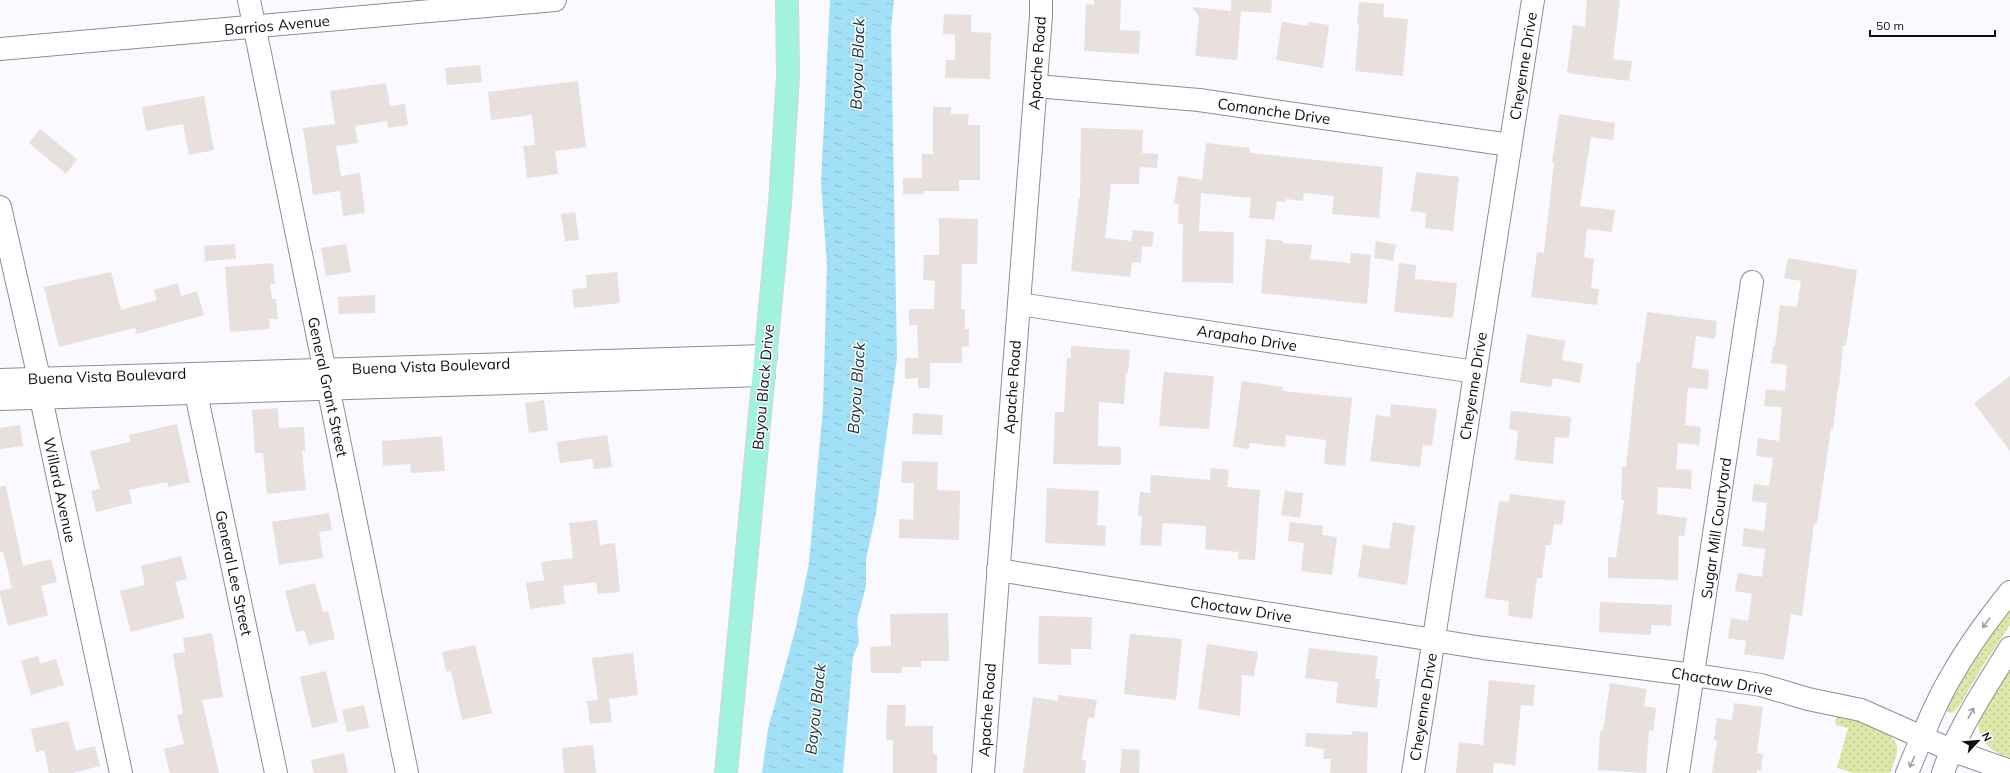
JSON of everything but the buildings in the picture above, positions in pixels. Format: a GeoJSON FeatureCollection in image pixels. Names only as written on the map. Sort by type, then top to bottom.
{"type":"FeatureCollection","features":[{"type":"Feature","properties":{"kind":"main road","name":"Bayou Black Drive"},"geometry":{"type":"LineString","coordinates":[[726,773],[782,179],[788,77],[787,0]]}},
{"type":"Feature","properties":{"kind":"street","name":"General Grant Street"},"geometry":{"type":"LineString","coordinates":[[249,0],[408,773]]}},
{"type":"Feature","properties":{"kind":"street","name":"Barrios Avenue"},"geometry":{"type":"LineString","coordinates":[[0,49],[555,0]]}},
{"type":"Feature","properties":{"kind":"street","name":"Apache Road"},"geometry":{"type":"LineString","coordinates":[[983,773],[1036,86],[1041,0]]}},
{"type":"Feature","properties":{"kind":"street","name":"Cheyenne Drive"},"geometry":{"type":"LineString","coordinates":[[1413,773],[1533,0]]}},
{"type":"Feature","properties":{"kind":"street","name":"Comanche Drive"},"geometry":{"type":"LineString","coordinates":[[1036,86],[1199,100],[1510,145]]}},
{"type":"Feature","properties":{"kind":"street","name":"Willard Avenue"},"geometry":{"type":"LineString","coordinates":[[0,207],[40,388],[121,773]]}},
{"type":"Feature","properties":{"kind":"street","name":"Sugar Mill Courtyard"},"geometry":{"type":"LineString","coordinates":[[1678,773],[1694,675],[1752,282]]}},
{"type":"Feature","properties":{"kind":"street","name":"Arapaho Drive"},"geometry":{"type":"LineString","coordinates":[[1019,304],[1475,372]]}},
{"type":"Feature","properties":{"kind":"street","name":"Buena Vista Boulevard"},"geometry":{"type":"LineString","coordinates":[[0,380],[40,388],[765,365]]}},
{"type":"Feature","properties":{"kind":"street","name":"General Lee Street"},"geometry":{"type":"LineString","coordinates":[[194,383],[276,773]]}},
{"type":"Feature","properties":{"kind":"street","name":"Buena Vista Boulevard"},"geometry":{"type":"LineString","coordinates":[[0,399],[40,388]]}},
{"type":"Feature","properties":{"kind":"street","name":"Choctaw Drive"},"geometry":{"type":"LineString","coordinates":[[998,570],[1483,648]]}},
{"type":"Feature","properties":{"kind":"street"},"geometry":{"type":"LineString","coordinates":[[1907,773],[1955,670],[1984,625],[2010,592]]}},
{"type":"Feature","properties":{"kind":"street","name":"Chactaw Drive"},"geometry":{"type":"LineString","coordinates":[[1483,648],[1761,685],[1808,699],[1861,710],[1951,750],[2010,771]]}},
{"type":"Feature","properties":{"kind":"street"},"geometry":{"type":"LineString","coordinates":[[1943,773],[1951,750],[1975,705],[2010,648]]}},
{"type":"Feature","properties":{"kind":"green space"},"geometry":{"type":"Polygon","coordinates":[[[2010,598],[2010,625],[1982,667],[1958,708],[1952,713],[1944,711],[1943,706],[2010,598]]]}},
{"type":"Feature","properties":{"kind":"green space"},"geometry":{"type":"Polygon","coordinates":[[[2010,659],[2010,759],[1997,753],[1986,744],[1979,731],[1978,724],[1979,716],[2010,659]]]}},
{"type":"Feature","properties":{"kind":"green space"},"geometry":{"type":"Polygon","coordinates":[[[1848,716],[1876,727],[1895,741],[1897,753],[1890,773],[1853,773],[1837,768],[1848,728],[1836,725],[1835,720],[1837,717],[1848,716]]]}},
{"type":"Feature","properties":{"kind":"water","name":"Bayou Black"},"geometry":{"type":"Polygon","coordinates":[[[830,0],[894,0],[891,29],[897,358],[876,513],[866,559],[866,586],[857,621],[859,642],[853,657],[843,773],[762,773],[768,729],[796,627],[809,563],[823,408],[827,265],[821,183],[830,0]]]}}]}
